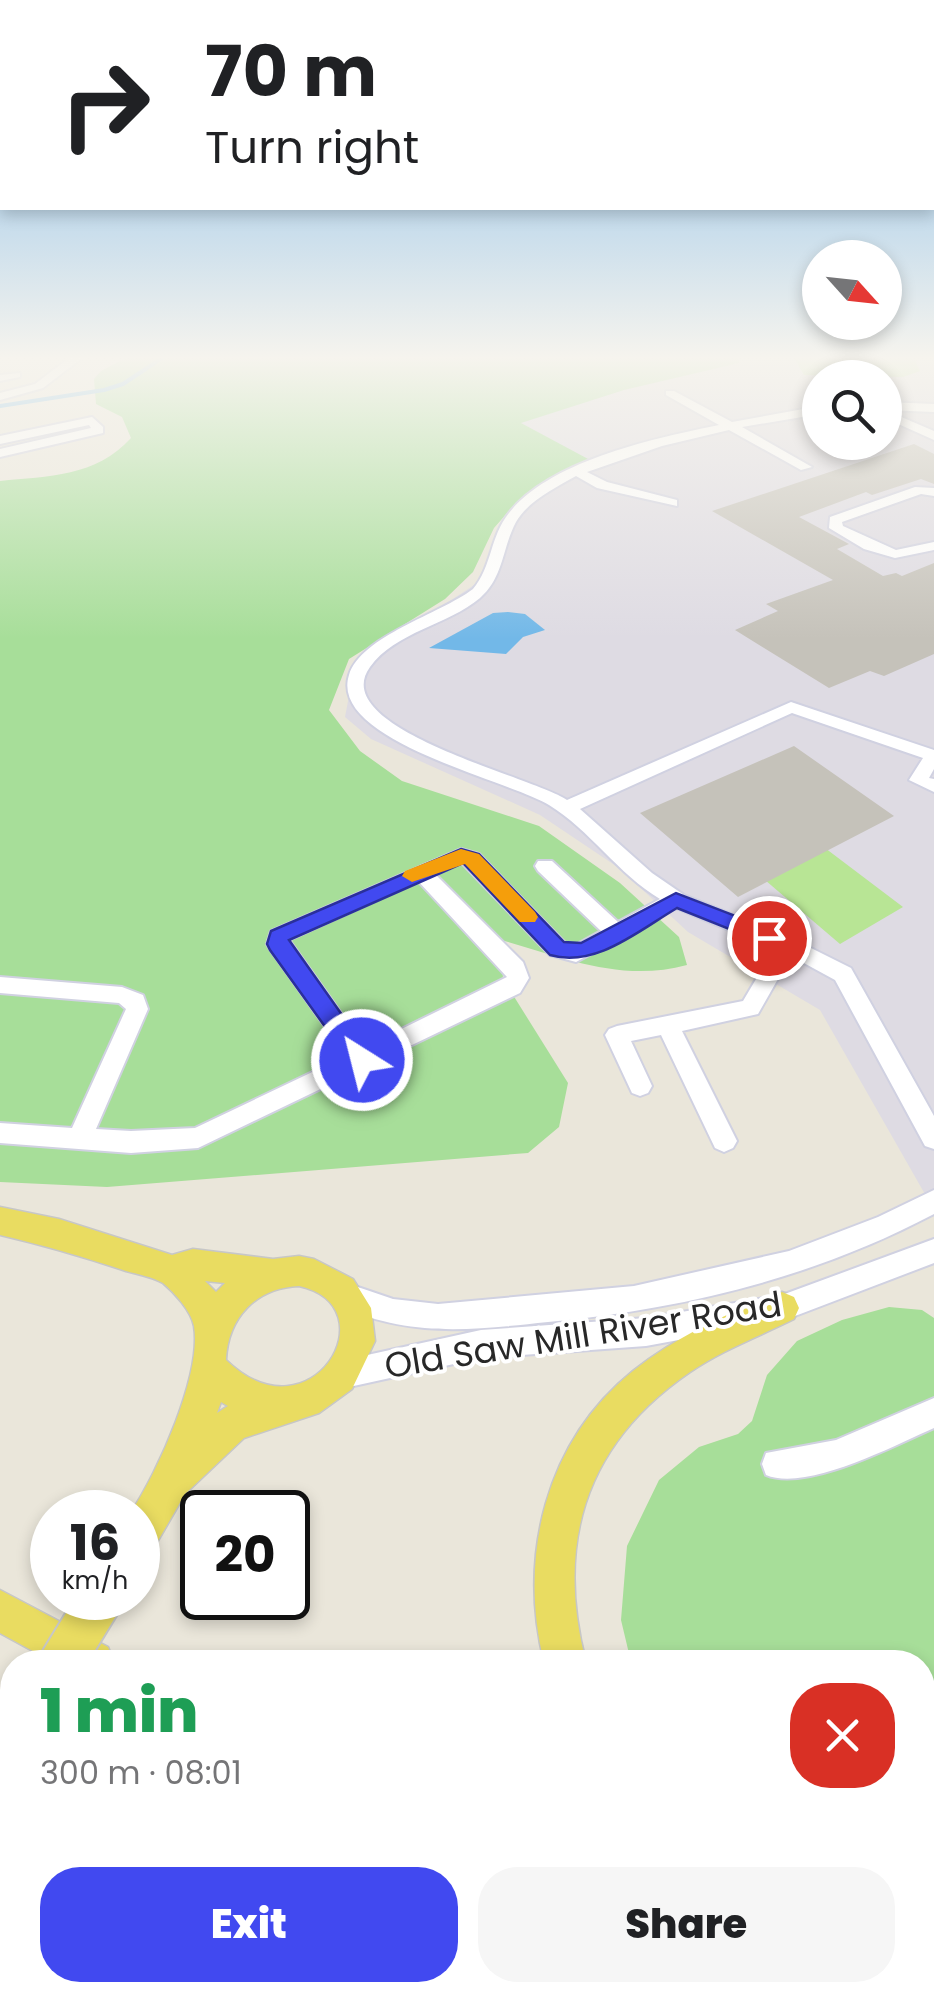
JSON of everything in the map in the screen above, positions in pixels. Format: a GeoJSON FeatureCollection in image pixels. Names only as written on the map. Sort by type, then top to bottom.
{"type":"FeatureCollection","features":[{"type":"Feature","properties":{"kind":"main road"},"geometry":{"type":"LineString","coordinates":[[0,1221],[59,1234],[172,1270],[205,1306],[212,1329],[204,1400],[179,1454],[173,1480],[160,1501]]}},
{"type":"Feature","properties":{"kind":"main road","name":"Old Saw Mill River Road"},"geometry":{"type":"LineString","coordinates":[[172,1270],[193,1264],[272,1274],[307,1272],[337,1286],[349,1297]]}},
{"type":"Feature","properties":{"kind":"main road"},"geometry":{"type":"LineString","coordinates":[[212,1329],[236,1295],[272,1274]]}},
{"type":"Feature","properties":{"kind":"main road"},"geometry":{"type":"LineString","coordinates":[[340,1375],[357,1343],[359,1327],[349,1297]]}},
{"type":"Feature","properties":{"kind":"main road"},"geometry":{"type":"LineString","coordinates":[[561,1650],[549,1568],[562,1504],[590,1448],[627,1400],[678,1360],[782,1308]]}},
{"type":"Feature","properties":{"kind":"main road"},"geometry":{"type":"LineString","coordinates":[[210,1368],[225,1386],[244,1398],[273,1406]]}},
{"type":"Feature","properties":{"kind":"main road","name":"Old Saw Mill River Road"},"geometry":{"type":"LineString","coordinates":[[173,1480],[197,1463],[216,1439],[239,1420],[273,1406],[307,1400],[340,1375]]}},
{"type":"Feature","properties":{"kind":"main road"},"geometry":{"type":"LineString","coordinates":[[0,1610],[72,1650]]}},
{"type":"Feature","properties":{"kind":"main road"},"geometry":{"type":"LineString","coordinates":[[69,1650],[88,1620]]}},
{"type":"Feature","properties":{"kind":"street"},"geometry":{"type":"LineString","coordinates":[[645,451],[578,472],[535,494],[517,510],[507,525],[496,569],[486,584],[448,614],[386,644],[368,659],[356,677],[354,694],[360,710],[390,733],[518,783],[565,808],[676,900],[787,945],[842,974],[934,1139]]}},
{"type":"Feature","properties":{"kind":"street"},"geometry":{"type":"LineString","coordinates":[[776,451],[806,467]]}},
{"type":"Feature","properties":{"kind":"street"},"geometry":{"type":"LineString","coordinates":[[578,472],[602,485],[672,503]]}},
{"type":"Feature","properties":{"kind":"street"},"geometry":{"type":"LineString","coordinates":[[934,492],[920,490],[835,520],[836,528],[869,546],[895,554],[934,546]]}},
{"type":"Feature","properties":{"kind":"street"},"geometry":{"type":"LineString","coordinates":[[565,808],[791,707],[934,756],[918,780],[934,786]]}},
{"type":"Feature","properties":{"kind":"street"},"geometry":{"type":"LineString","coordinates":[[362,1060],[278,944],[278,936],[461,856],[472,859],[558,949],[584,952],[676,900]]}},
{"type":"Feature","properties":{"kind":"street"},"geometry":{"type":"LineString","coordinates":[[544,866],[617,933]]}},
{"type":"Feature","properties":{"kind":"street"},"geometry":{"type":"LineString","coordinates":[[0,1132],[170,1142],[198,1138],[512,986],[518,978],[514,968],[421,872]]}},
{"type":"Feature","properties":{"kind":"street"},"geometry":{"type":"LineString","coordinates":[[640,1086],[617,1035],[750,1008],[787,945]]}},
{"type":"Feature","properties":{"kind":"street"},"geometry":{"type":"LineString","coordinates":[[0,985],[122,995],[135,1000],[137,1009],[80,1138]]}},
{"type":"Feature","properties":{"kind":"street"},"geometry":{"type":"LineString","coordinates":[[667,1024],[724,1141]]}},
{"type":"Feature","properties":{"kind":"street","name":"Old Saw Mill River Road"},"geometry":{"type":"LineString","coordinates":[[349,1297],[370,1308],[435,1320],[670,1294],[824,1252],[934,1201]]}},
{"type":"Feature","properties":{"kind":"street","name":"Old Saw Mill River Road"},"geometry":{"type":"LineString","coordinates":[[340,1375],[480,1344],[646,1332],[782,1308],[934,1250]]}},
{"type":"Feature","properties":{"kind":"street"},"geometry":{"type":"LineString","coordinates":[[777,1464],[836,1455],[934,1412]]}},
{"type":"Feature","properties":{"kind":"shaded area"},"geometry":{"type":"Polygon","coordinates":[[[516,451],[802,451],[802,460],[902,460],[902,451],[934,451],[934,1210],[820,1010],[688,932],[619,868],[540,815],[371,739],[345,717],[355,664],[477,583],[497,538],[549,482],[516,451]]]}},
{"type":"Feature","properties":{"kind":"green space"},"geometry":{"type":"Polygon","coordinates":[[[116,451],[574,451],[590,460],[547,480],[515,504],[494,528],[473,572],[445,599],[349,659],[329,710],[360,751],[402,781],[539,826],[620,883],[679,937],[687,965],[639,971],[592,966],[501,940],[503,979],[568,1083],[559,1127],[528,1153],[107,1187],[0,1182],[0,481],[70,472],[116,451]]]}},
{"type":"Feature","properties":{"kind":"green space"},"geometry":{"type":"Polygon","coordinates":[[[825,848],[903,907],[840,944],[765,880],[825,848]]]}},
{"type":"Feature","properties":{"kind":"green space"},"geometry":{"type":"Polygon","coordinates":[[[889,1307],[922,1310],[934,1318],[934,1650],[628,1650],[621,1620],[627,1546],[659,1480],[699,1447],[738,1434],[752,1421],[767,1375],[797,1341],[842,1320],[889,1307]]]}},
{"type":"Feature","properties":{"kind":"water"},"geometry":{"type":"Polygon","coordinates":[[[493,613],[525,614],[545,630],[523,637],[506,654],[429,648],[493,613]]]}},
{"type":"Feature","properties":{"kind":"building"},"geometry":{"type":"Polygon","coordinates":[[[902,451],[934,454],[934,484],[921,479],[872,495],[866,492],[799,517],[849,544],[837,549],[883,576],[902,576],[934,563],[934,654],[884,676],[870,671],[829,688],[735,630],[778,611],[766,604],[833,580],[712,511],[866,460],[902,460],[902,451]]]}},
{"type":"Feature","properties":{"kind":"building"},"geometry":{"type":"Polygon","coordinates":[[[794,746],[894,816],[738,897],[640,813],[794,746]]]}},
{"type":"Feature","properties":{"kind":"slow traffic"},"geometry":{"type":"LineString","coordinates":[[412,876],[461,856],[472,859],[527,917]]}},
{"type":"Feature","properties":{"kind":"route"},"geometry":{"type":"LineString","coordinates":[[362,1060],[278,944],[278,936],[461,856],[472,859],[558,949],[576,954],[676,900],[769,938]]}}]}
